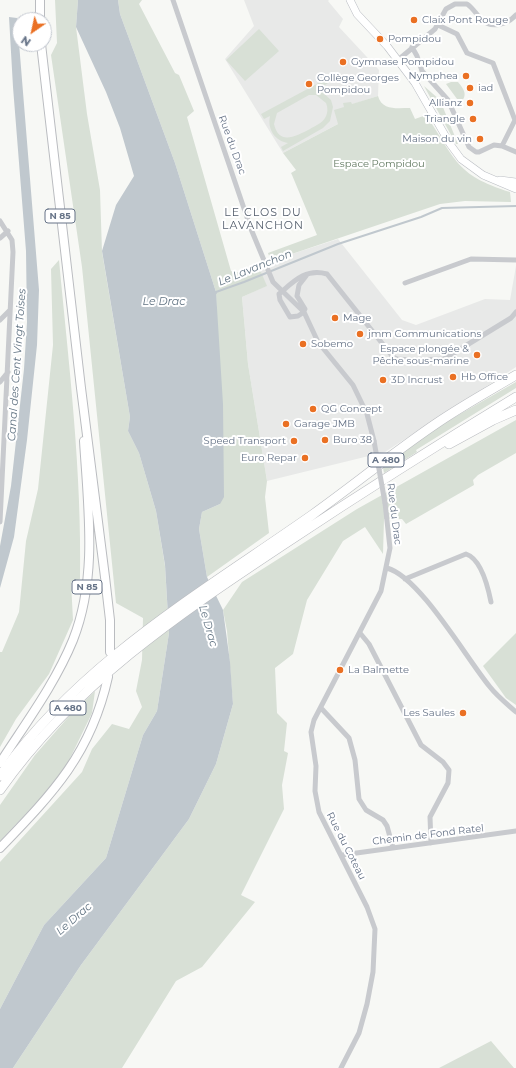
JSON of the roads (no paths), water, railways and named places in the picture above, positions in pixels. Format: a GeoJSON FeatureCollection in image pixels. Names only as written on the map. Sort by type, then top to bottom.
{"type":"FeatureCollection","features":[{"type":"Feature","properties":{"kind":"highway"},"geometry":{"type":"LineString","coordinates":[[40,0],[40,12]]}},
{"type":"Feature","properties":{"kind":"highway","name":"N 85"},"geometry":{"type":"LineString","coordinates":[[42,52],[110,620],[110,652]]}},
{"type":"Feature","properties":{"kind":"highway","name":"A 480"},"geometry":{"type":"LineString","coordinates":[[0,790],[23,759],[56,720],[99,679],[148,639],[438,423],[516,375]]}},
{"type":"Feature","properties":{"kind":"highway","name":"N 85"},"geometry":{"type":"LineString","coordinates":[[0,763],[61,665],[73,640],[83,608],[88,578],[89,542],[81,388]]}},
{"type":"Feature","properties":{"kind":"highway","name":"A 480"},"geometry":{"type":"LineString","coordinates":[[0,776],[23,744],[55,709],[90,676],[147,629],[259,556],[516,397]]}},
{"type":"Feature","properties":{"kind":"highway"},"geometry":{"type":"LineString","coordinates":[[429,450],[440,450],[488,422],[516,410]]}},
{"type":"Feature","properties":{"kind":"highway"},"geometry":{"type":"LineString","coordinates":[[0,848],[50,796],[76,760],[97,717],[108,677]]}},
{"type":"Feature","properties":{"kind":"main road"},"geometry":{"type":"LineString","coordinates":[[350,0],[358,14],[398,60],[415,83],[456,152],[467,165],[492,179],[516,188]]}},
{"type":"Feature","properties":{"kind":"main road"},"geometry":{"type":"LineString","coordinates":[[492,179],[516,182]]}},
{"type":"Feature","properties":{"kind":"street","name":"Rue du Drac"},"geometry":{"type":"LineString","coordinates":[[173,0],[251,229],[273,282],[304,312],[318,342],[344,373],[360,399],[374,441],[385,503],[390,548],[387,568]]}},
{"type":"Feature","properties":{"kind":"street"},"geometry":{"type":"LineString","coordinates":[[398,60],[438,25],[446,9],[455,4],[467,4],[480,18],[489,24],[500,24],[512,19],[516,15]]}},
{"type":"Feature","properties":{"kind":"street"},"geometry":{"type":"LineString","coordinates":[[438,25],[457,34],[467,53],[493,63],[515,120],[502,146]]}},
{"type":"Feature","properties":{"kind":"street"},"geometry":{"type":"LineString","coordinates":[[412,47],[425,76],[448,100],[466,144],[476,152],[494,145],[502,146],[516,152]]}},
{"type":"Feature","properties":{"kind":"street"},"geometry":{"type":"LineString","coordinates":[[0,221],[12,240],[8,372],[0,522]]}},
{"type":"Feature","properties":{"kind":"street"},"geometry":{"type":"LineString","coordinates":[[0,238],[8,232]]}},
{"type":"Feature","properties":{"kind":"street"},"geometry":{"type":"LineString","coordinates":[[405,283],[471,259],[516,260]]}},
{"type":"Feature","properties":{"kind":"street"},"geometry":{"type":"LineString","coordinates":[[307,274],[299,285],[297,296],[305,308],[304,312],[298,316],[290,317],[280,300],[279,294],[297,279],[307,274],[316,271],[327,274],[397,359],[411,360],[446,358],[511,318],[516,312]]}},
{"type":"Feature","properties":{"kind":"street"},"geometry":{"type":"LineString","coordinates":[[0,320],[10,310]]}},
{"type":"Feature","properties":{"kind":"street"},"geometry":{"type":"LineString","coordinates":[[0,382],[8,372]]}},
{"type":"Feature","properties":{"kind":"street"},"geometry":{"type":"LineString","coordinates":[[405,578],[466,554],[476,560],[491,602]]}},
{"type":"Feature","properties":{"kind":"street"},"geometry":{"type":"LineString","coordinates":[[387,568],[395,571],[405,578],[425,598],[490,687],[516,712]]}},
{"type":"Feature","properties":{"kind":"street","name":"Rue du Coteau"},"geometry":{"type":"LineString","coordinates":[[341,1068],[359,1033],[367,1004],[373,972],[375,929],[342,855],[321,816],[317,804],[315,791],[316,766],[311,732],[312,725],[320,708],[380,596],[387,568]]}},
{"type":"Feature","properties":{"kind":"street"},"geometry":{"type":"LineString","coordinates":[[360,633],[369,644],[421,745],[443,762],[449,770],[448,783],[430,817],[431,843]]}},
{"type":"Feature","properties":{"kind":"street"},"geometry":{"type":"LineString","coordinates":[[320,708],[343,730],[348,738],[354,752],[356,784],[360,801],[366,810],[383,820],[387,826],[393,848]]}},
{"type":"Feature","properties":{"kind":"street","name":"Chemin de Fond Ratel"},"geometry":{"type":"LineString","coordinates":[[342,855],[516,831]]}},
{"type":"Feature","properties":{"kind":"water","name":"Le Drac"},"geometry":{"type":"Polygon","coordinates":[[[78,0],[118,0],[120,14],[175,163],[216,292],[223,404],[224,497],[220,504],[202,512],[199,529],[207,577],[223,610],[230,662],[233,704],[216,764],[189,819],[81,965],[13,1068],[0,1068],[0,1009],[44,925],[106,858],[143,735],[157,711],[169,633],[165,565],[156,511],[139,453],[128,431],[130,417],[102,251],[116,205],[134,176],[120,128],[106,92],[76,27],[78,0]]]}},
{"type":"Feature","properties":{"kind":"water"},"geometry":{"type":"Polygon","coordinates":[[[9,17],[12,17],[12,52],[20,52],[39,290],[37,345],[27,440],[14,537],[0,588],[0,546],[11,486],[24,369],[27,322],[26,251],[9,17]]]}},
{"type":"Feature","properties":{"kind":"waterway","name":"Le Lavanchon"},"geometry":{"type":"LineString","coordinates":[[216,293],[338,244],[421,217],[442,208],[516,206]]}},
{"type":"Feature","properties":{"kind":"place","name":"Claix Pont Rouge"},"geometry":{"type":"Point","coordinates":[414,20]}},
{"type":"Feature","properties":{"kind":"place","name":"Pompidou"},"geometry":{"type":"Point","coordinates":[380,39]}},
{"type":"Feature","properties":{"kind":"place","name":"Gymnase Pompidou"},"geometry":{"type":"Point","coordinates":[343,62]}},
{"type":"Feature","properties":{"kind":"place","name":"Nymphea"},"geometry":{"type":"Point","coordinates":[466,76]}},
{"type":"Feature","properties":{"kind":"place","name":"Collège Georges Pompidou"},"geometry":{"type":"Point","coordinates":[309,84]}},
{"type":"Feature","properties":{"kind":"place","name":"iad"},"geometry":{"type":"Point","coordinates":[470,88]}},
{"type":"Feature","properties":{"kind":"place","name":"Allianz"},"geometry":{"type":"Point","coordinates":[470,103]}},
{"type":"Feature","properties":{"kind":"place","name":"Triangle"},"geometry":{"type":"Point","coordinates":[473,119]}},
{"type":"Feature","properties":{"kind":"place","name":"Maison du vin"},"geometry":{"type":"Point","coordinates":[480,139]}},
{"type":"Feature","properties":{"kind":"place","name":"Mage"},"geometry":{"type":"Point","coordinates":[335,318]}},
{"type":"Feature","properties":{"kind":"place","name":"jmm Communications"},"geometry":{"type":"Point","coordinates":[360,334]}},
{"type":"Feature","properties":{"kind":"place","name":"Sobemo"},"geometry":{"type":"Point","coordinates":[303,344]}},
{"type":"Feature","properties":{"kind":"place","name":"Espace plongée & Pêche sous-marine"},"geometry":{"type":"Point","coordinates":[477,355]}},
{"type":"Feature","properties":{"kind":"place","name":"Hb Office"},"geometry":{"type":"Point","coordinates":[453,377]}},
{"type":"Feature","properties":{"kind":"place","name":"3D Incrust"},"geometry":{"type":"Point","coordinates":[383,380]}},
{"type":"Feature","properties":{"kind":"place","name":"QG Concept"},"geometry":{"type":"Point","coordinates":[313,409]}},
{"type":"Feature","properties":{"kind":"place","name":"Garage JMB"},"geometry":{"type":"Point","coordinates":[286,424]}},
{"type":"Feature","properties":{"kind":"place","name":"Buro 38"},"geometry":{"type":"Point","coordinates":[325,440]}},
{"type":"Feature","properties":{"kind":"place","name":"Speed Transport"},"geometry":{"type":"Point","coordinates":[294,441]}},
{"type":"Feature","properties":{"kind":"place","name":"Euro Repar"},"geometry":{"type":"Point","coordinates":[305,458]}},
{"type":"Feature","properties":{"kind":"place","name":"La Balmette"},"geometry":{"type":"Point","coordinates":[340,670]}},
{"type":"Feature","properties":{"kind":"place","name":"Les Saules"},"geometry":{"type":"Point","coordinates":[463,713]}},
{"type":"Feature","properties":{"kind":"district","name":"LE CLOS DU LAVANCHON"},"geometry":{"type":"Point","coordinates":[263,219]}},
{"type":"Feature","properties":{"kind":"park label","name":"Espace Pompidou"},"geometry":{"type":"Point","coordinates":[379,164]}},
{"type":"Feature","properties":{"kind":"water label","name":"Canal des Cent Vingt Toises"},"geometry":{"type":"Point","coordinates":[17,365]}}]}
